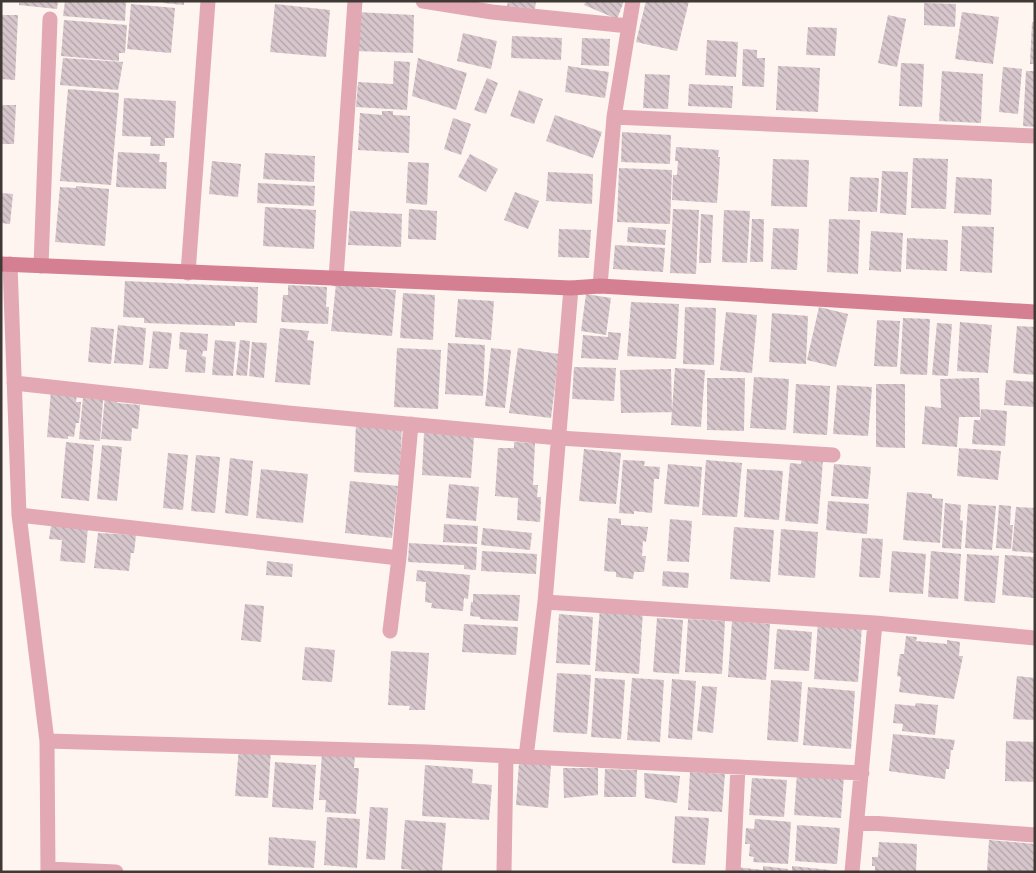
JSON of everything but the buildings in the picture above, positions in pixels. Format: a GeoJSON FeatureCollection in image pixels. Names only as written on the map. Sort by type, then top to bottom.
{"type":"FeatureCollection","features":[{"type":"Feature","properties":{"kind":"street"},"geometry":{"type":"LineString","coordinates":[[188,272],[208,1]]}},
{"type":"Feature","properties":{"kind":"street"},"geometry":{"type":"LineString","coordinates":[[336,279],[355,1]]}},
{"type":"Feature","properties":{"kind":"street"},"geometry":{"type":"LineString","coordinates":[[423,1],[505,7],[629,26]]}},
{"type":"Feature","properties":{"kind":"street"},"geometry":{"type":"LineString","coordinates":[[600,286],[614,117],[634,1]]}},
{"type":"Feature","properties":{"kind":"street"},"geometry":{"type":"LineString","coordinates":[[41,266],[50,18]]}},
{"type":"Feature","properties":{"kind":"street"},"geometry":{"type":"LineString","coordinates":[[614,117],[1035,136]]}},
{"type":"Feature","properties":{"kind":"street"},"geometry":{"type":"LineString","coordinates":[[116,872],[48,870],[47,741],[19,515],[14,383],[5,264],[571,288],[600,286],[1035,312]]}},
{"type":"Feature","properties":{"kind":"street"},"geometry":{"type":"LineString","coordinates":[[526,757],[546,602],[571,288]]}},
{"type":"Feature","properties":{"kind":"street"},"geometry":{"type":"LineString","coordinates":[[14,383],[288,413],[559,438],[833,454]]}},
{"type":"Feature","properties":{"kind":"street"},"geometry":{"type":"LineString","coordinates":[[390,631],[399,558],[411,424]]}},
{"type":"Feature","properties":{"kind":"street"},"geometry":{"type":"LineString","coordinates":[[19,515],[399,558]]}},
{"type":"Feature","properties":{"kind":"street"},"geometry":{"type":"LineString","coordinates":[[546,602],[875,623],[1035,638]]}},
{"type":"Feature","properties":{"kind":"street"},"geometry":{"type":"LineString","coordinates":[[852,872],[875,623]]}},
{"type":"Feature","properties":{"kind":"street"},"geometry":{"type":"LineString","coordinates":[[47,741],[426,752],[862,773]]}},
{"type":"Feature","properties":{"kind":"street"},"geometry":{"type":"LineString","coordinates":[[504,872],[506,756]]}},
{"type":"Feature","properties":{"kind":"street"},"geometry":{"type":"LineString","coordinates":[[733,872],[738,767]]}},
{"type":"Feature","properties":{"kind":"street"},"geometry":{"type":"LineString","coordinates":[[857,822],[1035,835]]}}]}
